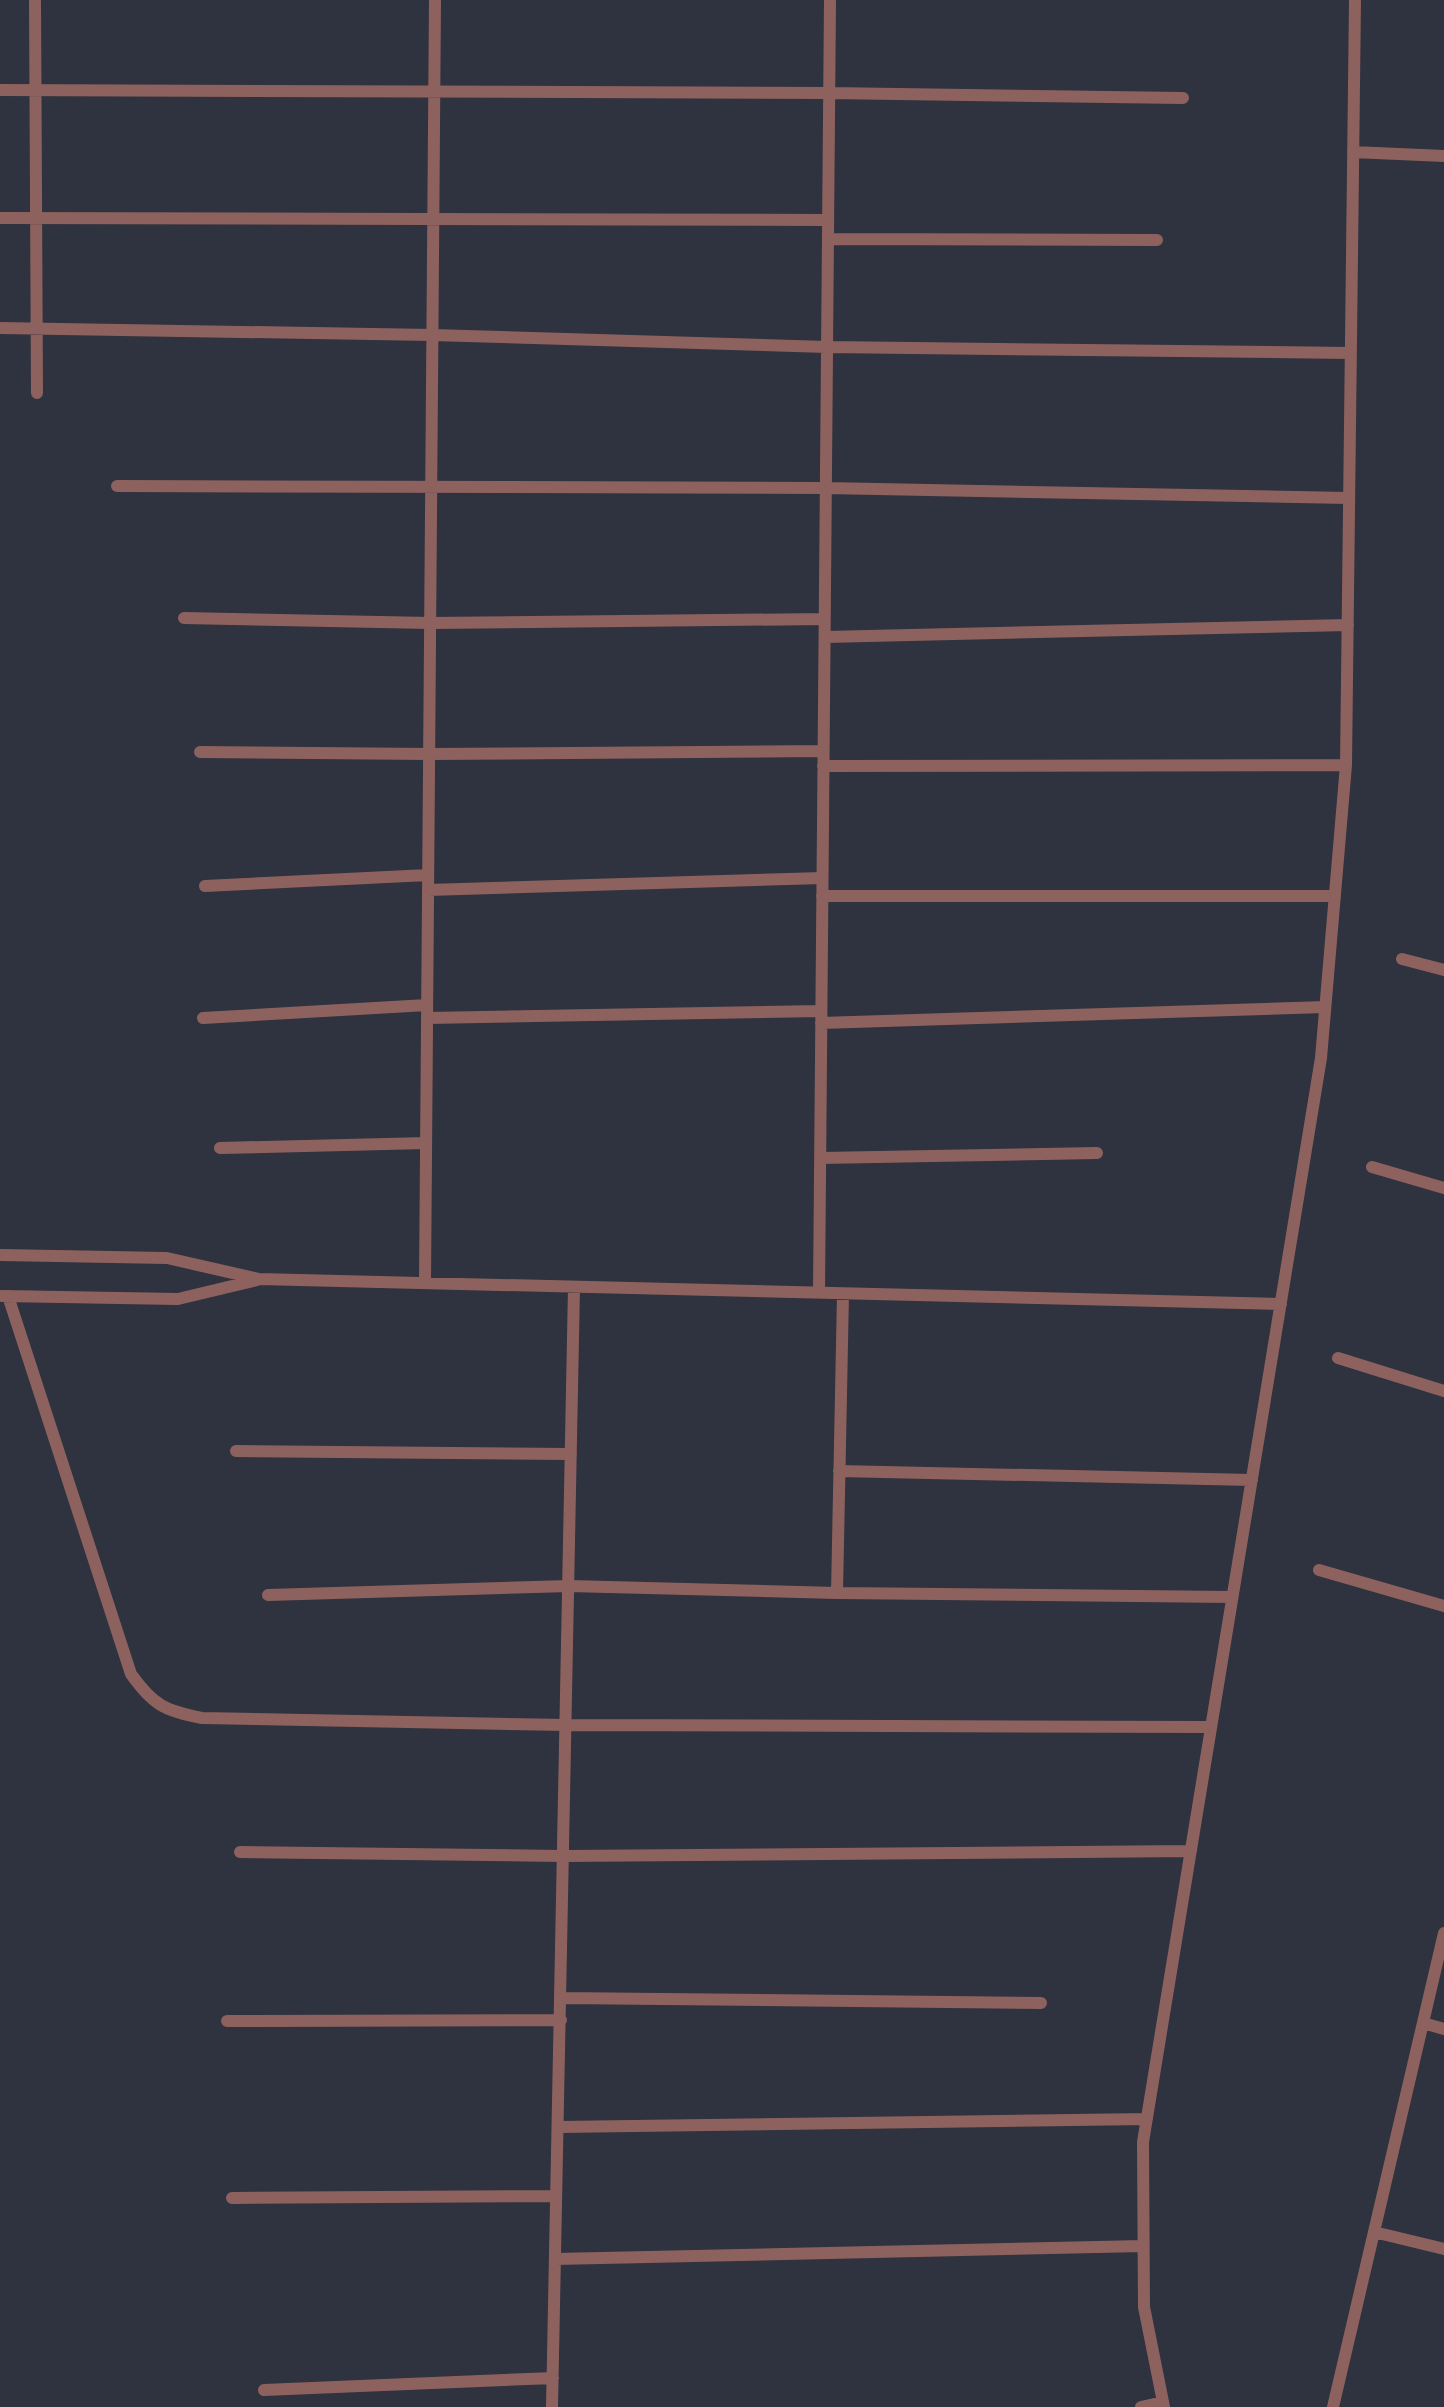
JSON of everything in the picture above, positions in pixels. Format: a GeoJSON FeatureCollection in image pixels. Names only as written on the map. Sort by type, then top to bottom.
{"type":"FeatureCollection","features":[{"type":"Feature","properties":{"kind":"street"},"geometry":{"type":"LineString","coordinates":[[36,0],[37,393]]}},
{"type":"Feature","properties":{"kind":"street"},"geometry":{"type":"LineString","coordinates":[[425,1283],[435,0]]}},
{"type":"Feature","properties":{"kind":"street"},"geometry":{"type":"LineString","coordinates":[[819,1293],[830,0]]}},
{"type":"Feature","properties":{"kind":"street"},"geometry":{"type":"LineString","coordinates":[[1141,2407],[1163,2405],[1144,2307],[1143,2142],[1321,1058],[1346,764],[1355,0]]}},
{"type":"Feature","properties":{"kind":"street"},"geometry":{"type":"LineString","coordinates":[[0,90],[829,93],[1183,98]]}},
{"type":"Feature","properties":{"kind":"street"},"geometry":{"type":"LineString","coordinates":[[1353,152],[1444,156]]}},
{"type":"Feature","properties":{"kind":"street"},"geometry":{"type":"LineString","coordinates":[[0,218],[828,220]]}},
{"type":"Feature","properties":{"kind":"street"},"geometry":{"type":"LineString","coordinates":[[828,239],[1157,240]]}},
{"type":"Feature","properties":{"kind":"street"},"geometry":{"type":"LineString","coordinates":[[0,328],[432,335],[827,347],[1350,353]]}},
{"type":"Feature","properties":{"kind":"street"},"geometry":{"type":"LineString","coordinates":[[117,486],[826,488],[1349,498]]}},
{"type":"Feature","properties":{"kind":"street"},"geometry":{"type":"LineString","coordinates":[[184,618],[430,623],[824,619]]}},
{"type":"Feature","properties":{"kind":"street"},"geometry":{"type":"LineString","coordinates":[[824,637],[1348,626]]}},
{"type":"Feature","properties":{"kind":"street"},"geometry":{"type":"LineString","coordinates":[[200,752],[429,754],[824,751]]}},
{"type":"Feature","properties":{"kind":"street"},"geometry":{"type":"LineString","coordinates":[[823,766],[1346,764]]}},
{"type":"Feature","properties":{"kind":"street"},"geometry":{"type":"LineString","coordinates":[[205,886],[428,875]]}},
{"type":"Feature","properties":{"kind":"street"},"geometry":{"type":"LineString","coordinates":[[428,890],[822,878]]}},
{"type":"Feature","properties":{"kind":"street"},"geometry":{"type":"LineString","coordinates":[[822,896],[1335,896]]}},
{"type":"Feature","properties":{"kind":"street"},"geometry":{"type":"LineString","coordinates":[[1402,959],[1444,970]]}},
{"type":"Feature","properties":{"kind":"street"},"geometry":{"type":"LineString","coordinates":[[203,1018],[427,1012],[821,1017],[1325,1007]]}},
{"type":"Feature","properties":{"kind":"street"},"geometry":{"type":"LineString","coordinates":[[220,1148],[426,1143]]}},
{"type":"Feature","properties":{"kind":"street"},"geometry":{"type":"LineString","coordinates":[[820,1158],[1097,1153]]}},
{"type":"Feature","properties":{"kind":"street"},"geometry":{"type":"LineString","coordinates":[[1372,1167],[1444,1188]]}},
{"type":"Feature","properties":{"kind":"street"},"geometry":{"type":"LineString","coordinates":[[0,1255],[167,1258],[260,1279],[1281,1304]]}},
{"type":"Feature","properties":{"kind":"street"},"geometry":{"type":"LineString","coordinates":[[260,1279],[178,1299],[4,1296],[131,1674],[146,1695],[173,1712],[202,1718],[566,1725],[1212,1727]]}},
{"type":"Feature","properties":{"kind":"street"},"geometry":{"type":"LineString","coordinates":[[552,2407],[570,1586],[574,1287]]}},
{"type":"Feature","properties":{"kind":"street"},"geometry":{"type":"LineString","coordinates":[[837,1593],[843,1294]]}},
{"type":"Feature","properties":{"kind":"street"},"geometry":{"type":"LineString","coordinates":[[1338,1358],[1444,1391]]}},
{"type":"Feature","properties":{"kind":"street"},"geometry":{"type":"LineString","coordinates":[[236,1451],[571,1454]]}},
{"type":"Feature","properties":{"kind":"street"},"geometry":{"type":"LineString","coordinates":[[839,1471],[1252,1480]]}},
{"type":"Feature","properties":{"kind":"street"},"geometry":{"type":"LineString","coordinates":[[1319,1570],[1444,1606]]}},
{"type":"Feature","properties":{"kind":"street"},"geometry":{"type":"LineString","coordinates":[[268,1595],[570,1586],[837,1593],[1232,1598]]}},
{"type":"Feature","properties":{"kind":"street"},"geometry":{"type":"LineString","coordinates":[[240,1852],[563,1856],[1191,1851]]}},
{"type":"Feature","properties":{"kind":"street"},"geometry":{"type":"LineString","coordinates":[[1333,2407],[1444,1933]]}},
{"type":"Feature","properties":{"kind":"street"},"geometry":{"type":"LineString","coordinates":[[560,1998],[1041,2003]]}},
{"type":"Feature","properties":{"kind":"street"},"geometry":{"type":"LineString","coordinates":[[227,2021],[560,2020]]}},
{"type":"Feature","properties":{"kind":"street"},"geometry":{"type":"LineString","coordinates":[[1423,2023],[1444,2029]]}},
{"type":"Feature","properties":{"kind":"street"},"geometry":{"type":"LineString","coordinates":[[558,2127],[1147,2119]]}},
{"type":"Feature","properties":{"kind":"street"},"geometry":{"type":"LineString","coordinates":[[232,2198],[556,2196]]}},
{"type":"Feature","properties":{"kind":"street"},"geometry":{"type":"LineString","coordinates":[[1374,2232],[1444,2249]]}},
{"type":"Feature","properties":{"kind":"street"},"geometry":{"type":"LineString","coordinates":[[555,2258],[1143,2246]]}},
{"type":"Feature","properties":{"kind":"street"},"geometry":{"type":"LineString","coordinates":[[264,2390],[553,2378]]}}]}
